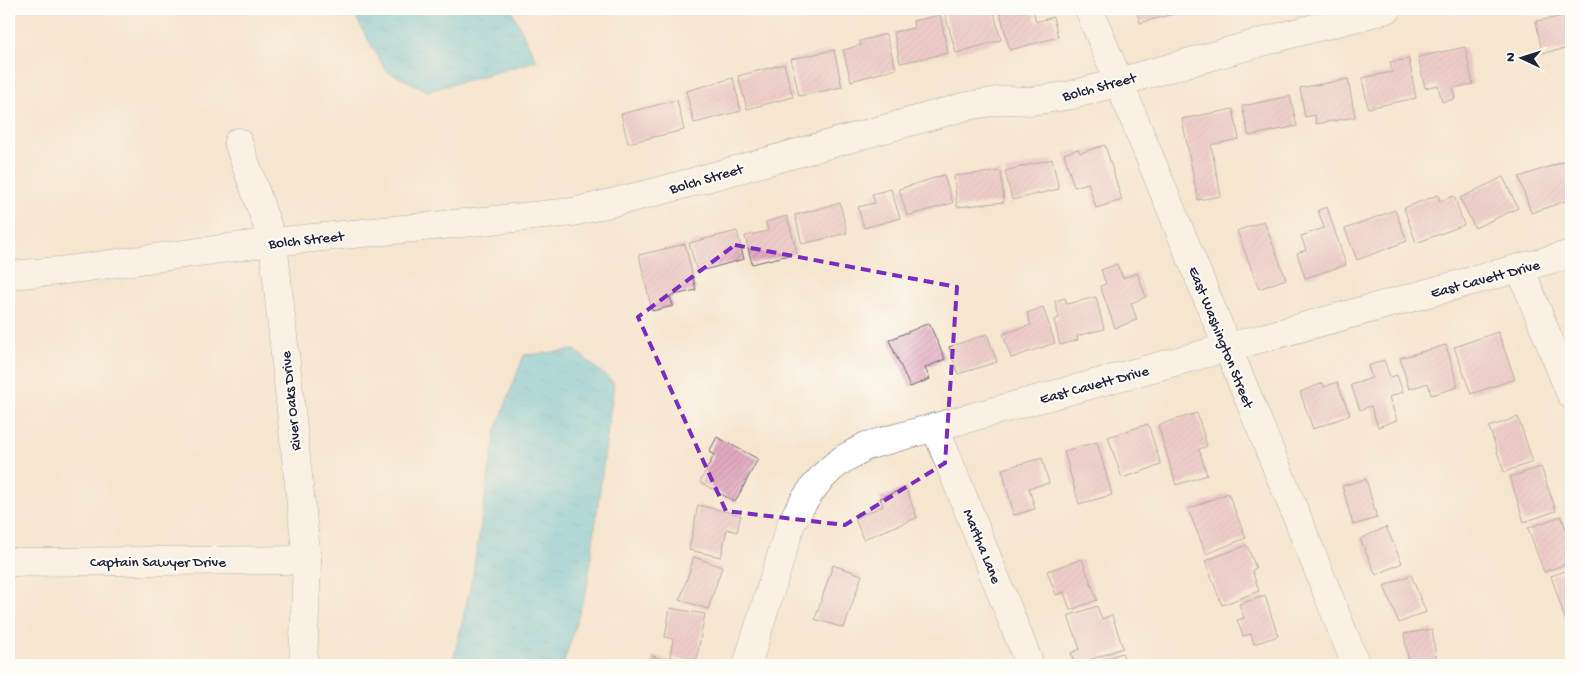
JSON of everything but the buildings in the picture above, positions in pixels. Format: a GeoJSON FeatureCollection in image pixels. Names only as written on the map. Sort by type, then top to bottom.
{"type":"FeatureCollection","features":[{"type":"Feature","properties":{"kind":"street","name":"East Washington Street"},"geometry":{"type":"LineString","coordinates":[[1088,9],[1356,665]]}},
{"type":"Feature","properties":{"kind":"street","name":"Bolch Street"},"geometry":{"type":"LineString","coordinates":[[9,275],[59,271],[273,242],[573,212],[660,191],[967,106],[1004,100],[1032,101],[1072,95],[1388,9]]}},
{"type":"Feature","properties":{"kind":"street","name":"River Oaks Drive"},"geometry":{"type":"LineString","coordinates":[[238,142],[273,242],[307,560],[303,665]]}},
{"type":"Feature","properties":{"kind":"street","name":"East Cavett Drive"},"geometry":{"type":"LineString","coordinates":[[747,665],[790,524],[798,509],[817,483],[842,460],[866,446],[1571,254]]}},
{"type":"Feature","properties":{"kind":"street"},"geometry":{"type":"LineString","coordinates":[[1520,268],[1571,394]]}},
{"type":"Feature","properties":{"kind":"street","name":"Martha Lane"},"geometry":{"type":"LineString","coordinates":[[935,427],[1030,665]]}},
{"type":"Feature","properties":{"kind":"street","name":"Captain Sawyer Drive"},"geometry":{"type":"LineString","coordinates":[[9,562],[307,560]]}},
{"type":"Feature","properties":{"kind":"highlighted area"},"geometry":{"type":"Polygon","coordinates":[[[735,245],[957,287],[945,463],[845,525],[726,511],[638,317],[735,245]]]}},
{"type":"Feature","properties":{"kind":"water"},"geometry":{"type":"Polygon","coordinates":[[[351,9],[511,9],[537,61],[428,91],[386,71],[351,9]]]}},
{"type":"Feature","properties":{"kind":"water"},"geometry":{"type":"Polygon","coordinates":[[[575,350],[614,383],[587,588],[563,665],[452,665],[472,579],[496,430],[524,355],[575,350]]]}}]}
